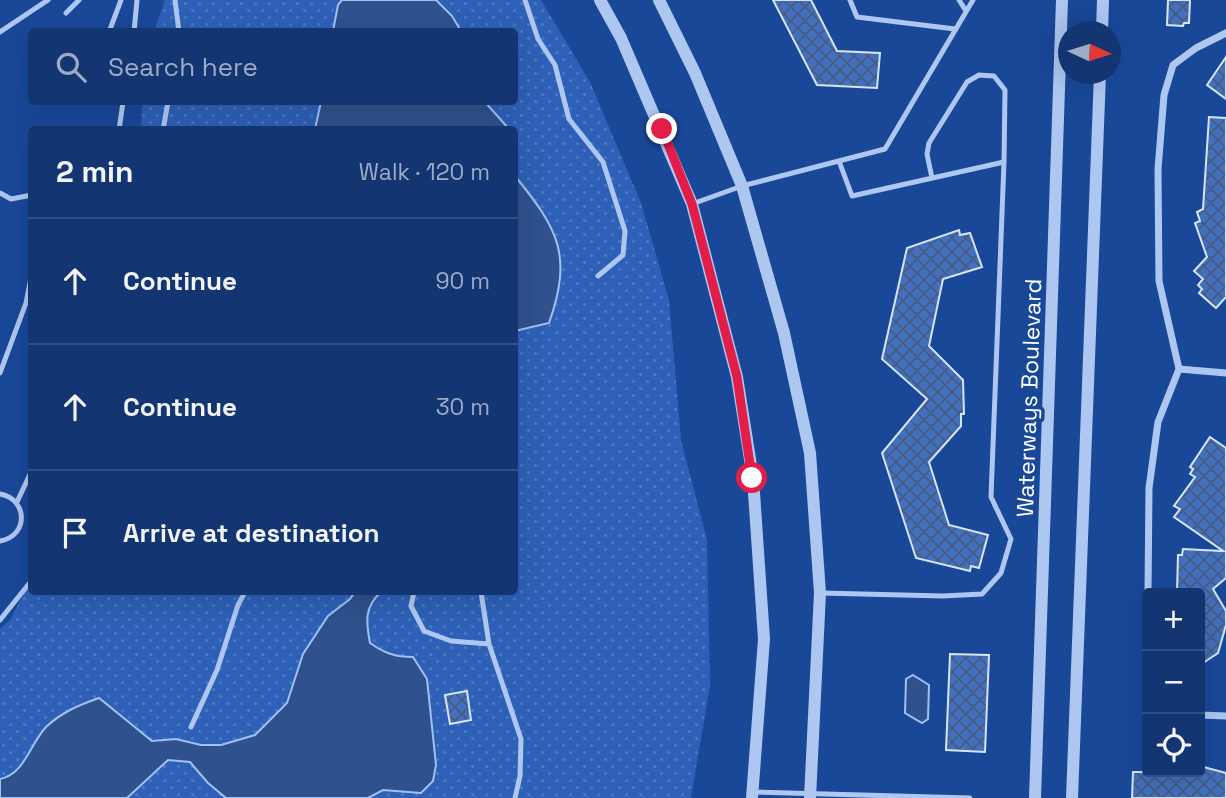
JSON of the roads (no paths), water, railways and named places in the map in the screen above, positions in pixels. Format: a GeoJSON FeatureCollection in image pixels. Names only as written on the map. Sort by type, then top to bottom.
{"type":"FeatureCollection","features":[{"type":"Feature","properties":{"kind":"street"},"geometry":{"type":"LineString","coordinates":[[600,0],[621,38],[692,204],[737,377],[752,478],[764,639],[753,795]]}},
{"type":"Feature","properties":{"kind":"street"},"geometry":{"type":"LineString","coordinates":[[659,0],[695,73],[742,186],[784,334],[810,453],[820,593],[811,795]]}},
{"type":"Feature","properties":{"kind":"street","name":"Waterways Boulevard"},"geometry":{"type":"LineString","coordinates":[[1035,798],[1062,0]]}},
{"type":"Feature","properties":{"kind":"street"},"geometry":{"type":"LineString","coordinates":[[1102,21],[1103,0]]}},
{"type":"Feature","properties":{"kind":"street"},"geometry":{"type":"LineString","coordinates":[[1149,588],[1149,488],[1158,422],[1180,369],[1159,281],[1158,169],[1164,95],[1173,65],[1196,48],[1226,33]]}},
{"type":"Feature","properties":{"kind":"street"},"geometry":{"type":"LineString","coordinates":[[1072,798],[1100,84]]}},
{"type":"Feature","properties":{"kind":"street"},"geometry":{"type":"LineString","coordinates":[[1180,369],[1226,373]]}},
{"type":"Feature","properties":{"kind":"street"},"geometry":{"type":"LineString","coordinates":[[1205,715],[1226,716]]}},
{"type":"Feature","properties":{"kind":"lane"},"geometry":{"type":"LineString","coordinates":[[0,32],[48,0]]}},
{"type":"Feature","properties":{"kind":"lane"},"geometry":{"type":"LineString","coordinates":[[66,13],[79,0]]}},
{"type":"Feature","properties":{"kind":"lane"},"geometry":{"type":"LineString","coordinates":[[110,28],[121,0]]}},
{"type":"Feature","properties":{"kind":"lane"},"geometry":{"type":"LineString","coordinates":[[134,28],[137,0]]}},
{"type":"Feature","properties":{"kind":"lane"},"geometry":{"type":"LineString","coordinates":[[175,0],[178,28]]}},
{"type":"Feature","properties":{"kind":"lane"},"geometry":{"type":"LineString","coordinates":[[525,0],[538,39],[555,65],[569,119],[603,162],[625,231],[623,255],[598,276]]}},
{"type":"Feature","properties":{"kind":"lane"},"geometry":{"type":"LineString","coordinates":[[850,0],[857,17],[955,29]]}},
{"type":"Feature","properties":{"kind":"lane"},"geometry":{"type":"LineString","coordinates":[[959,0],[966,11]]}},
{"type":"Feature","properties":{"kind":"lane"},"geometry":{"type":"LineString","coordinates":[[692,204],[742,186],[885,149],[973,0]]}},
{"type":"Feature","properties":{"kind":"lane"},"geometry":{"type":"LineString","coordinates":[[820,593],[943,596],[982,594],[1001,573],[1011,540],[991,497],[1005,90],[994,76],[979,75],[967,82],[929,143],[927,154],[932,178]]}},
{"type":"Feature","properties":{"kind":"lane"},"geometry":{"type":"LineString","coordinates":[[120,126],[123,105]]}},
{"type":"Feature","properties":{"kind":"lane"},"geometry":{"type":"LineString","coordinates":[[164,126],[167,105]]}},
{"type":"Feature","properties":{"kind":"lane"},"geometry":{"type":"LineString","coordinates":[[839,161],[852,196],[1004,162]]}},
{"type":"Feature","properties":{"kind":"lane"},"geometry":{"type":"LineString","coordinates":[[0,193],[11,200],[28,196]]}},
{"type":"Feature","properties":{"kind":"lane"},"geometry":{"type":"LineString","coordinates":[[0,373],[28,293]]}},
{"type":"Feature","properties":{"kind":"lane"},"geometry":{"type":"LineString","coordinates":[[17,502],[28,479]]}},
{"type":"Feature","properties":{"kind":"lane"},"geometry":{"type":"LineString","coordinates":[[0,494],[17,502],[22,518],[21,525],[12,538],[0,541]]}},
{"type":"Feature","properties":{"kind":"lane"},"geometry":{"type":"LineString","coordinates":[[0,620],[28,585]]}},
{"type":"Feature","properties":{"kind":"lane"},"geometry":{"type":"LineString","coordinates":[[191,727],[217,670],[243,595]]}},
{"type":"Feature","properties":{"kind":"lane"},"geometry":{"type":"LineString","coordinates":[[413,595],[411,606],[424,631],[451,641],[489,644]]}},
{"type":"Feature","properties":{"kind":"lane"},"geometry":{"type":"LineString","coordinates":[[481,595],[489,644],[522,739],[520,776],[515,798]]}},
{"type":"Feature","properties":{"kind":"lane"},"geometry":{"type":"LineString","coordinates":[[753,795],[970,798]]}}]}
